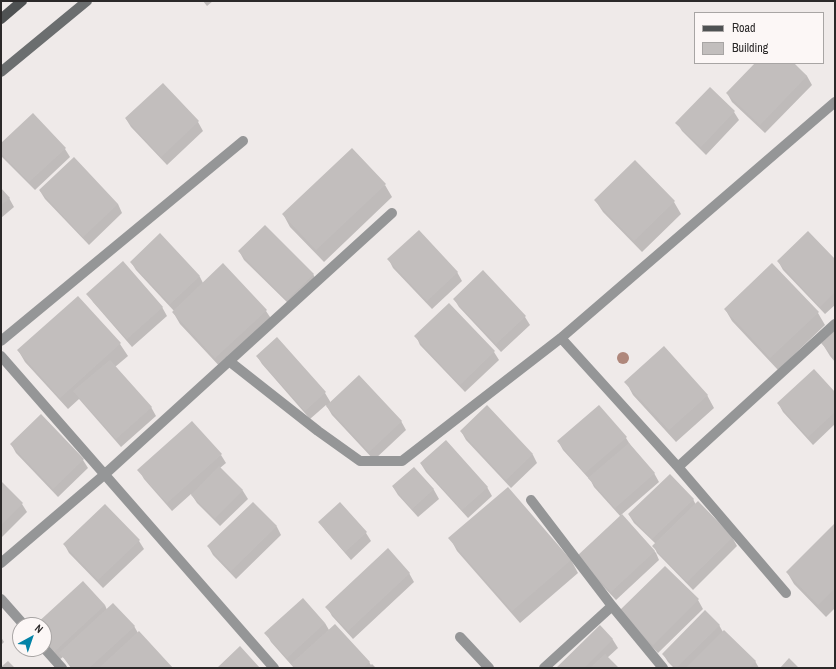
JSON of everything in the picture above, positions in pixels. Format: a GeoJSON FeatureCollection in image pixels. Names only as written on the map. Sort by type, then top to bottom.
{"type":"FeatureCollection","features":[{"type":"Feature","properties":{"kind":"main road"},"geometry":{"type":"LineString","coordinates":[[1,19],[22,1]]}},
{"type":"Feature","properties":{"kind":"street"},"geometry":{"type":"LineString","coordinates":[[1,72],[87,1]]}},
{"type":"Feature","properties":{"kind":"street"},"geometry":{"type":"LineString","coordinates":[[229,361],[318,431],[360,461],[402,461],[561,338],[835,102]]}},
{"type":"Feature","properties":{"kind":"street"},"geometry":{"type":"LineString","coordinates":[[1,341],[243,142]]}},
{"type":"Feature","properties":{"kind":"street"},"geometry":{"type":"LineString","coordinates":[[1,563],[104,475],[392,213]]}},
{"type":"Feature","properties":{"kind":"street"},"geometry":{"type":"LineString","coordinates":[[678,467],[835,324]]}},
{"type":"Feature","properties":{"kind":"street"},"geometry":{"type":"LineString","coordinates":[[561,338],[678,467],[786,593]]}},
{"type":"Feature","properties":{"kind":"street"},"geometry":{"type":"LineString","coordinates":[[1,356],[274,668]]}},
{"type":"Feature","properties":{"kind":"street"},"geometry":{"type":"LineString","coordinates":[[531,500],[612,606],[663,668]]}},
{"type":"Feature","properties":{"kind":"street"},"geometry":{"type":"LineString","coordinates":[[1,600],[17,617]]}},
{"type":"Feature","properties":{"kind":"street"},"geometry":{"type":"LineString","coordinates":[[544,668],[612,606]]}},
{"type":"Feature","properties":{"kind":"street"},"geometry":{"type":"LineString","coordinates":[[460,637],[489,668]]}},
{"type":"Feature","properties":{"kind":"street"},"geometry":{"type":"LineString","coordinates":[[52,657],[62,668]]}},
{"type":"Feature","properties":{"kind":"building"},"geometry":{"type":"Polygon","coordinates":[[[754,64],[795,64],[807,76],[760,125],[726,93],[754,64]]]}},
{"type":"Feature","properties":{"kind":"building"},"geometry":{"type":"Polygon","coordinates":[[[163,83],[199,121],[161,157],[125,118],[163,83]]]}},
{"type":"Feature","properties":{"kind":"building"},"geometry":{"type":"Polygon","coordinates":[[[710,87],[735,111],[701,147],[675,123],[710,87]]]}},
{"type":"Feature","properties":{"kind":"building"},"geometry":{"type":"Polygon","coordinates":[[[33,113],[66,148],[29,182],[1,153],[1,143],[33,113]]]}},
{"type":"Feature","properties":{"kind":"building"},"geometry":{"type":"Polygon","coordinates":[[[352,148],[386,184],[316,250],[282,214],[352,148]]]}},
{"type":"Feature","properties":{"kind":"building"},"geometry":{"type":"Polygon","coordinates":[[[74,157],[118,204],[83,237],[39,190],[74,157]]]}},
{"type":"Feature","properties":{"kind":"building"},"geometry":{"type":"Polygon","coordinates":[[[635,160],[675,201],[634,241],[594,200],[635,160]]]}},
{"type":"Feature","properties":{"kind":"building"},"geometry":{"type":"Polygon","coordinates":[[[1,188],[10,198],[1,205],[1,188]]]}},
{"type":"Feature","properties":{"kind":"building"},"geometry":{"type":"Polygon","coordinates":[[[265,225],[314,274],[287,300],[238,251],[265,225]]]}},
{"type":"Feature","properties":{"kind":"building"},"geometry":{"type":"Polygon","coordinates":[[[419,230],[458,272],[427,301],[387,259],[419,230]]]}},
{"type":"Feature","properties":{"kind":"building"},"geometry":{"type":"Polygon","coordinates":[[[808,231],[835,259],[835,292],[820,307],[777,261],[808,231]]]}},
{"type":"Feature","properties":{"kind":"building"},"geometry":{"type":"Polygon","coordinates":[[[160,233],[200,276],[170,304],[130,262],[160,233]]]}},
{"type":"Feature","properties":{"kind":"building"},"geometry":{"type":"Polygon","coordinates":[[[123,261],[163,307],[127,339],[86,294],[123,261]]]}},
{"type":"Feature","properties":{"kind":"building"},"geometry":{"type":"Polygon","coordinates":[[[223,263],[267,310],[215,358],[172,312],[223,263]]]}},
{"type":"Feature","properties":{"kind":"building"},"geometry":{"type":"Polygon","coordinates":[[[772,263],[819,312],[770,358],[724,309],[772,263]]]}},
{"type":"Feature","properties":{"kind":"building"},"geometry":{"type":"Polygon","coordinates":[[[483,270],[526,316],[496,344],[453,299],[483,270]]]}},
{"type":"Feature","properties":{"kind":"building"},"geometry":{"type":"Polygon","coordinates":[[[78,296],[121,343],[60,398],[17,350],[78,296]]]}},
{"type":"Feature","properties":{"kind":"building"},"geometry":{"type":"Polygon","coordinates":[[[449,303],[495,351],[460,385],[414,336],[449,303]]]}},
{"type":"Feature","properties":{"kind":"building"},"geometry":{"type":"Polygon","coordinates":[[[835,330],[835,358],[821,343],[835,330]]]}},
{"type":"Feature","properties":{"kind":"building"},"geometry":{"type":"Polygon","coordinates":[[[277,337],[326,392],[305,411],[256,356],[277,337]]]}},
{"type":"Feature","properties":{"kind":"building"},"geometry":{"type":"Polygon","coordinates":[[[664,346],[708,395],[669,430],[624,382],[664,346]]]}},
{"type":"Feature","properties":{"kind":"building"},"geometry":{"type":"Polygon","coordinates":[[[110,360],[152,407],[116,439],[73,391],[110,360]]]}},
{"type":"Feature","properties":{"kind":"building"},"geometry":{"type":"Polygon","coordinates":[[[814,369],[835,392],[835,412],[808,437],[777,403],[814,369]]]}},
{"type":"Feature","properties":{"kind":"building"},"geometry":{"type":"Polygon","coordinates":[[[359,375],[402,421],[369,452],[326,406],[359,375]]]}},
{"type":"Feature","properties":{"kind":"building"},"geometry":{"type":"Polygon","coordinates":[[[487,405],[533,454],[506,480],[460,431],[487,405]]]}},
{"type":"Feature","properties":{"kind":"building"},"geometry":{"type":"Polygon","coordinates":[[[599,405],[627,437],[585,473],[557,441],[599,405]]]}},
{"type":"Feature","properties":{"kind":"building"},"geometry":{"type":"Polygon","coordinates":[[[41,414],[84,459],[53,489],[10,444],[41,414]]]}},
{"type":"Feature","properties":{"kind":"building"},"geometry":{"type":"Polygon","coordinates":[[[192,421],[222,454],[167,503],[137,470],[192,421]]]}},
{"type":"Feature","properties":{"kind":"building"},"geometry":{"type":"Polygon","coordinates":[[[446,440],[488,487],[462,510],[420,463],[446,440]]]}},
{"type":"Feature","properties":{"kind":"building"},"geometry":{"type":"Polygon","coordinates":[[[629,443],[655,473],[615,508],[588,478],[629,443]]]}},
{"type":"Feature","properties":{"kind":"building"},"geometry":{"type":"Polygon","coordinates":[[[219,466],[243,490],[215,518],[191,495],[219,466]]]}},
{"type":"Feature","properties":{"kind":"building"},"geometry":{"type":"Polygon","coordinates":[[[414,467],[434,489],[412,509],[392,486],[414,467]]]}},
{"type":"Feature","properties":{"kind":"building"},"geometry":{"type":"Polygon","coordinates":[[[670,474],[694,499],[652,539],[628,514],[670,474]]]}},
{"type":"Feature","properties":{"kind":"building"},"geometry":{"type":"Polygon","coordinates":[[[1,481],[23,503],[1,525],[1,481]]]}},
{"type":"Feature","properties":{"kind":"building"},"geometry":{"type":"Polygon","coordinates":[[[508,487],[571,560],[512,611],[448,538],[508,487]]]}},
{"type":"Feature","properties":{"kind":"building"},"geometry":{"type":"Polygon","coordinates":[[[698,501],[733,537],[687,582],[652,546],[698,501]]]}},
{"type":"Feature","properties":{"kind":"building"},"geometry":{"type":"Polygon","coordinates":[[[253,502],[277,526],[231,571],[207,546],[253,502]]]}},
{"type":"Feature","properties":{"kind":"building"},"geometry":{"type":"Polygon","coordinates":[[[340,502],[367,532],[345,552],[318,522],[340,502]]]}},
{"type":"Feature","properties":{"kind":"building"},"geometry":{"type":"Polygon","coordinates":[[[105,504],[140,540],[98,580],[63,544],[105,504]]]}},
{"type":"Feature","properties":{"kind":"building"},"geometry":{"type":"Polygon","coordinates":[[[622,514],[655,551],[611,592],[577,556],[622,514]]]}},
{"type":"Feature","properties":{"kind":"building"},"geometry":{"type":"Polygon","coordinates":[[[835,523],[835,588],[818,605],[786,572],[835,523]]]}},
{"type":"Feature","properties":{"kind":"building"},"geometry":{"type":"Polygon","coordinates":[[[388,548],[410,573],[348,631],[325,607],[388,548]]]}},
{"type":"Feature","properties":{"kind":"building"},"geometry":{"type":"Polygon","coordinates":[[[665,566],[699,599],[653,645],[619,611],[665,566]]]}},
{"type":"Feature","properties":{"kind":"building"},"geometry":{"type":"Polygon","coordinates":[[[83,581],[105,605],[54,652],[52,650],[52,617],[44,617],[83,581]]]}},
{"type":"Feature","properties":{"kind":"building"},"geometry":{"type":"Polygon","coordinates":[[[303,598],[325,623],[287,658],[264,633],[303,598]]]}},
{"type":"Feature","properties":{"kind":"building"},"geometry":{"type":"Polygon","coordinates":[[[113,603],[135,626],[89,668],[73,668],[59,653],[113,603]]]}},
{"type":"Feature","properties":{"kind":"building"},"geometry":{"type":"Polygon","coordinates":[[[705,610],[720,625],[676,668],[662,654],[705,610]]]}},
{"type":"Feature","properties":{"kind":"building"},"geometry":{"type":"Polygon","coordinates":[[[335,624],[370,662],[363,668],[295,668],[291,664],[335,624]]]}},
{"type":"Feature","properties":{"kind":"building"},"geometry":{"type":"Polygon","coordinates":[[[600,625],[613,639],[584,668],[556,668],[600,625]]]}},
{"type":"Feature","properties":{"kind":"building"},"geometry":{"type":"Polygon","coordinates":[[[724,630],[756,661],[749,668],[686,668],[724,630]]]}},
{"type":"Feature","properties":{"kind":"building"},"geometry":{"type":"Polygon","coordinates":[[[139,631],[173,668],[99,668],[139,631]]]}},
{"type":"Feature","properties":{"kind":"building"},"geometry":{"type":"Polygon","coordinates":[[[240,646],[260,668],[217,668],[240,646]]]}},
{"type":"Feature","properties":{"kind":"building"},"geometry":{"type":"Polygon","coordinates":[[[605,654],[619,668],[590,668],[605,654]]]}},
{"type":"Feature","properties":{"kind":"building"},"geometry":{"type":"Polygon","coordinates":[[[789,658],[799,668],[780,668],[789,658]]]}},
{"type":"Feature","properties":{"kind":"building"},"geometry":{"type":"Polygon","coordinates":[[[8,661],[15,668],[1,668],[1,667],[8,661]]]}}]}
